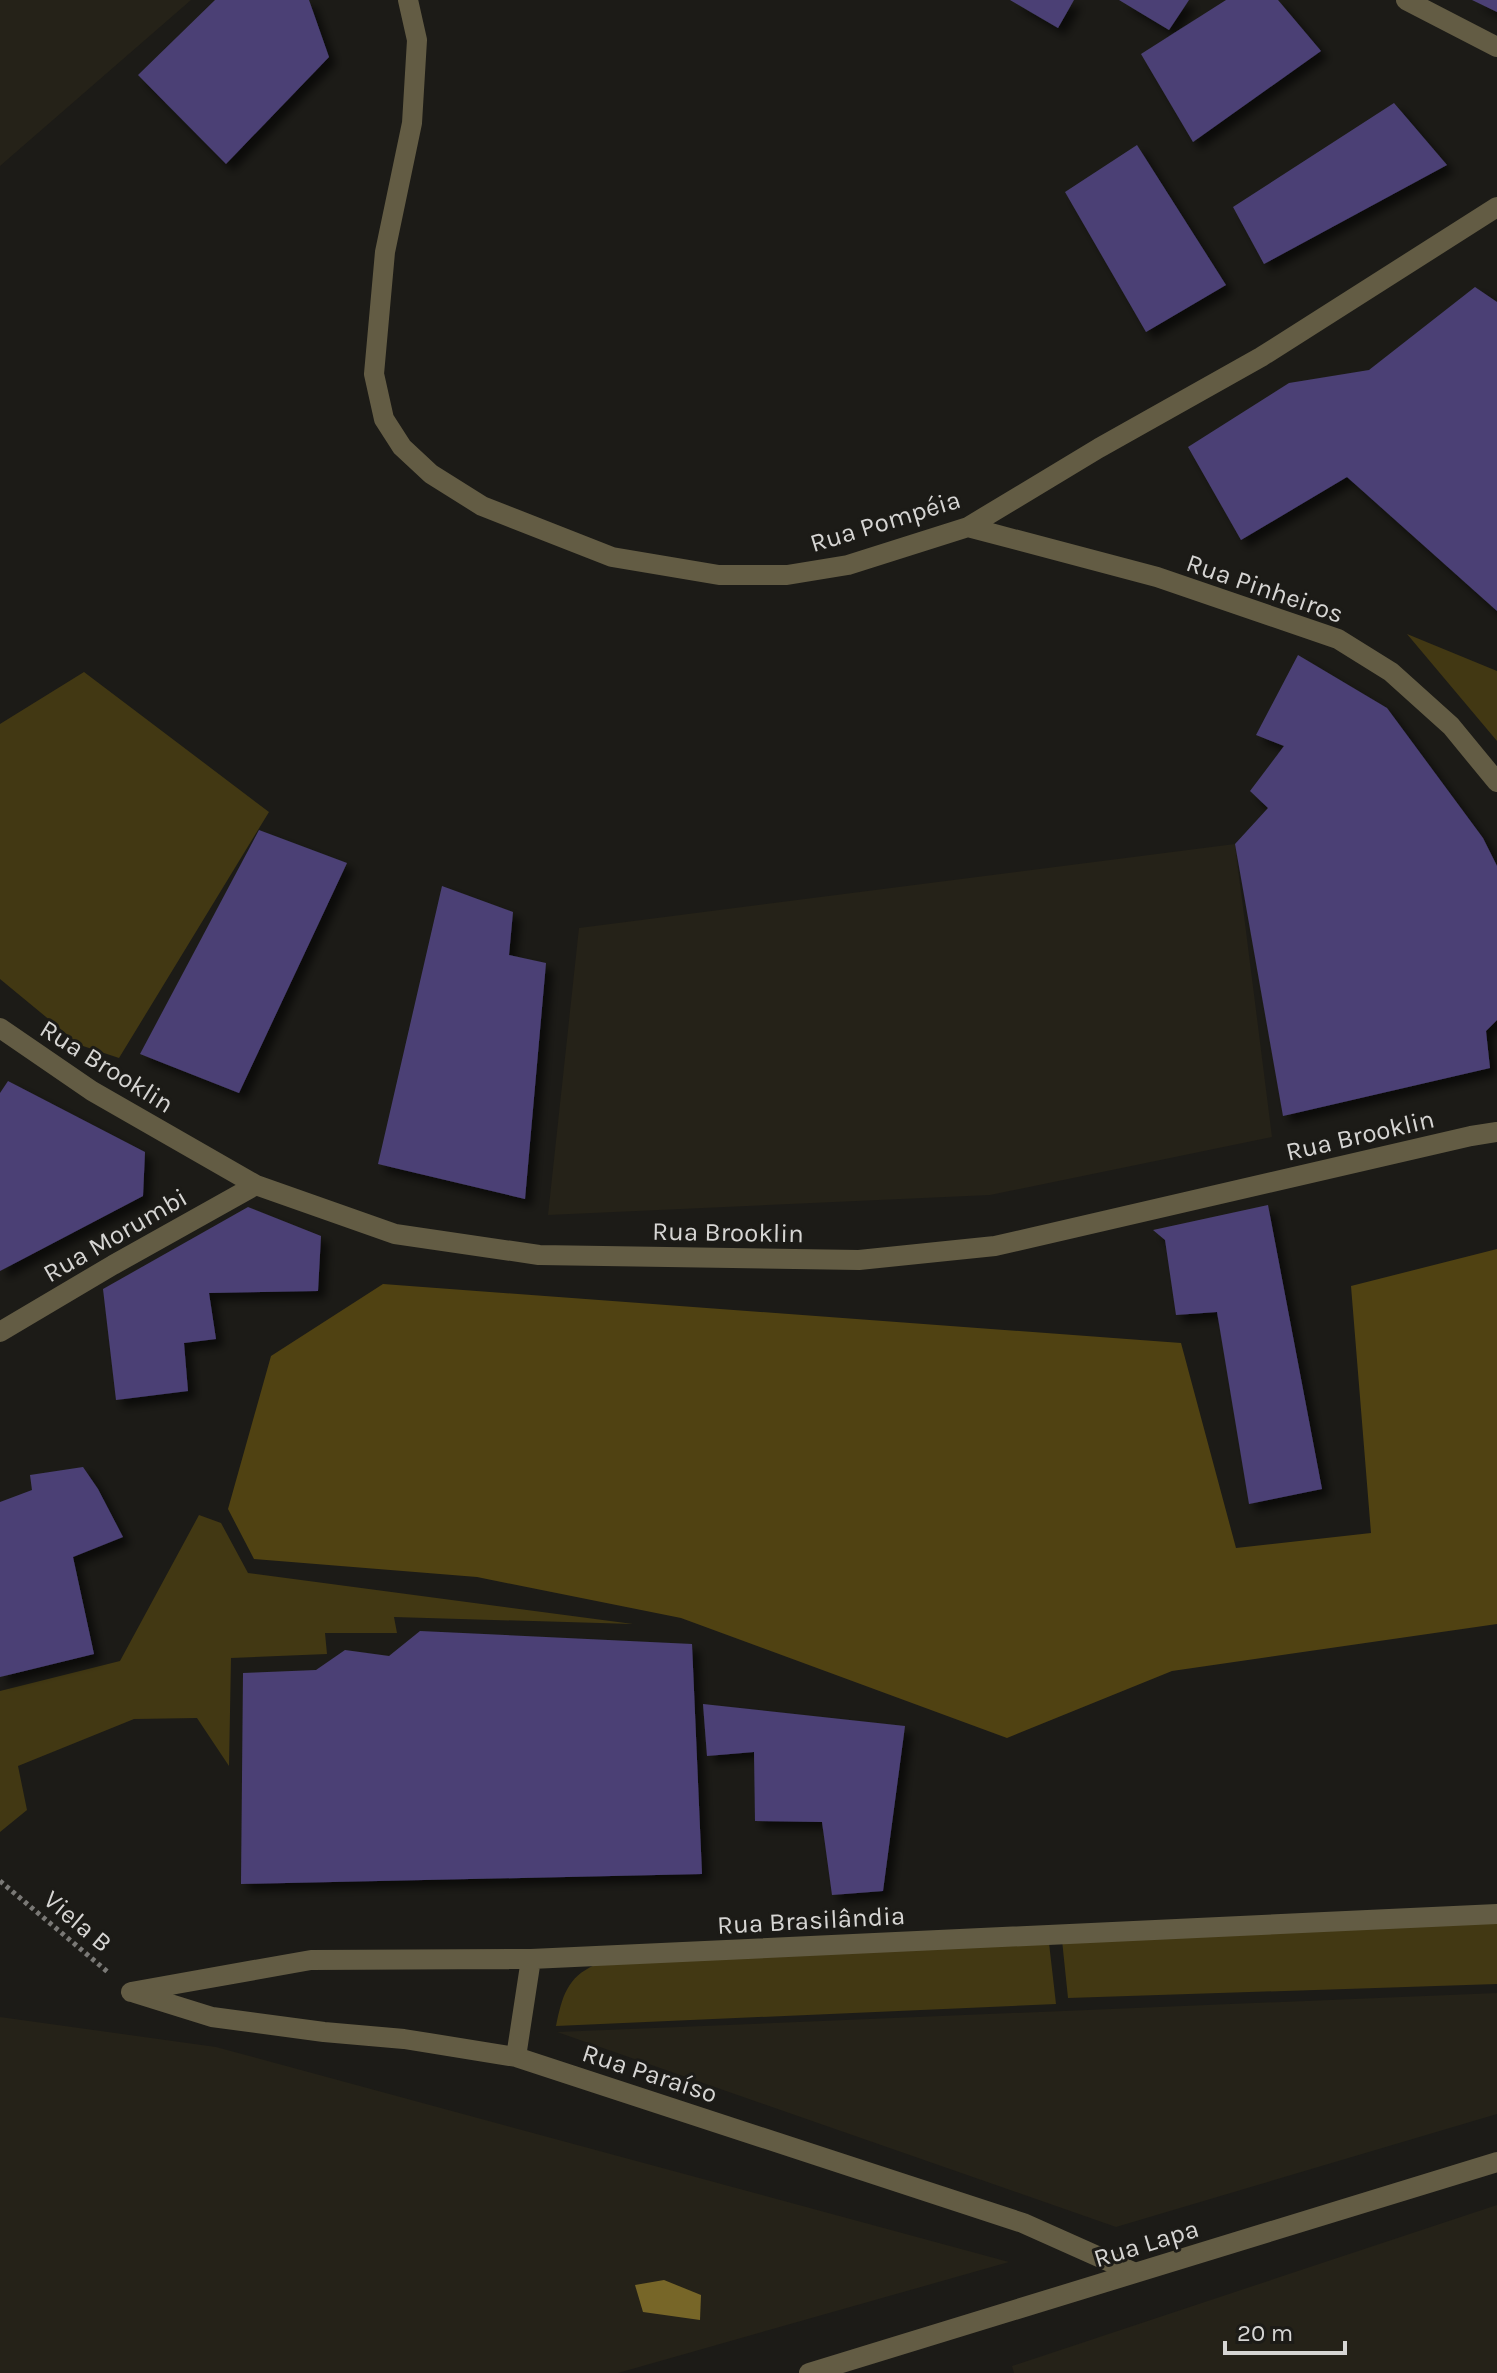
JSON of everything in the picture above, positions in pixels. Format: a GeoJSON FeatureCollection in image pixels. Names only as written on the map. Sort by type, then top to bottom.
{"type":"FeatureCollection","features":[{"type":"Feature","properties":{"kind":"street","name":"Rua Pompéia"},"geometry":{"type":"LineString","coordinates":[[408,0],[417,40],[412,123],[385,252],[374,374],[384,419],[402,447],[431,474],[482,506],[612,557],[719,575],[787,575],[848,565],[968,527],[1099,448],[1261,357],[1497,207]]}},
{"type":"Feature","properties":{"kind":"street"},"geometry":{"type":"LineString","coordinates":[[1406,0],[1497,47]]}},
{"type":"Feature","properties":{"kind":"street","name":"Rua Pinheiros"},"geometry":{"type":"LineString","coordinates":[[968,527],[1157,577],[1338,639],[1391,672],[1451,726],[1497,782]]}},
{"type":"Feature","properties":{"kind":"street","name":"Rua Brooklin"},"geometry":{"type":"LineString","coordinates":[[0,1028],[92,1091],[256,1185],[395,1234],[539,1255],[859,1260],[995,1246],[1497,1132]]}},
{"type":"Feature","properties":{"kind":"street","name":"Rua Morumbi"},"geometry":{"type":"LineString","coordinates":[[0,1332],[256,1185]]}},
{"type":"Feature","properties":{"kind":"street","name":"Rua Brasilândia"},"geometry":{"type":"LineString","coordinates":[[131,1992],[311,1960],[531,1959],[1497,1914]]}},
{"type":"Feature","properties":{"kind":"street"},"geometry":{"type":"LineString","coordinates":[[516,2057],[531,1959]]}},
{"type":"Feature","properties":{"kind":"street","name":"Rua Paraíso"},"geometry":{"type":"LineString","coordinates":[[131,1992],[212,2017],[404,2039],[516,2057],[1023,2223],[1135,2273]]}},
{"type":"Feature","properties":{"kind":"street","name":"Rua Lapa"},"geometry":{"type":"LineString","coordinates":[[809,2373],[1497,2162]]}},
{"type":"Feature","properties":{"kind":"path","name":"Viela B"},"geometry":{"type":"LineString","coordinates":[[0,1881],[131,1992]]}},
{"type":"Feature","properties":{"kind":"shaded area"},"geometry":{"type":"Polygon","coordinates":[[[0,0],[191,0],[0,166],[0,0]]]}},
{"type":"Feature","properties":{"kind":"shaded area"},"geometry":{"type":"Polygon","coordinates":[[[1407,634],[1497,671],[1497,741],[1407,634]]]}},
{"type":"Feature","properties":{"kind":"shaded area"},"geometry":{"type":"Polygon","coordinates":[[[84,672],[269,812],[119,1058],[80,1045],[0,979],[0,724],[84,672]]]}},
{"type":"Feature","properties":{"kind":"shaded area"},"geometry":{"type":"Polygon","coordinates":[[[1235,844],[1272,1137],[990,1195],[548,1215],[579,928],[1235,844]]]}},
{"type":"Feature","properties":{"kind":"shaded area"},"geometry":{"type":"Polygon","coordinates":[[[1497,1249],[1497,1624],[1172,1671],[1007,1738],[681,1618],[477,1577],[254,1559],[228,1509],[271,1356],[383,1284],[1181,1343],[1236,1548],[1371,1533],[1351,1286],[1497,1249]]]}},
{"type":"Feature","properties":{"kind":"shaded area"},"geometry":{"type":"Polygon","coordinates":[[[199,1515],[221,1523],[248,1573],[633,1624],[394,1617],[397,1633],[325,1633],[327,1654],[231,1658],[229,1766],[197,1718],[134,1719],[18,1766],[27,1810],[0,1832],[0,1691],[120,1661],[199,1515]]]}},
{"type":"Feature","properties":{"kind":"shaded area"},"geometry":{"type":"Polygon","coordinates":[[[1497,1921],[1497,1984],[1068,1998],[1062,1940],[1497,1921]]]}},
{"type":"Feature","properties":{"kind":"shaded area"},"geometry":{"type":"Polygon","coordinates":[[[1049,1943],[1056,2004],[556,2026],[567,1989],[578,1976],[595,1965],[1049,1943]]]}},
{"type":"Feature","properties":{"kind":"shaded area"},"geometry":{"type":"Polygon","coordinates":[[[1497,1993],[1497,2114],[1116,2227],[557,2032],[1497,1993]]]}},
{"type":"Feature","properties":{"kind":"shaded area"},"geometry":{"type":"Polygon","coordinates":[[[0,2017],[216,2047],[1009,2262],[618,2373],[0,2373],[0,2017]]]}},
{"type":"Feature","properties":{"kind":"shaded area"},"geometry":{"type":"Polygon","coordinates":[[[1497,2205],[1497,2373],[1014,2373],[1012,2366],[1497,2205]]]}},
{"type":"Feature","properties":{"kind":"shaded area"},"geometry":{"type":"Polygon","coordinates":[[[664,2280],[701,2295],[700,2320],[643,2312],[635,2285],[664,2280]]]}},
{"type":"Feature","properties":{"kind":"building"},"geometry":{"type":"Polygon","coordinates":[[[215,0],[309,0],[329,57],[226,164],[138,75],[215,0]]]}},
{"type":"Feature","properties":{"kind":"building"},"geometry":{"type":"Polygon","coordinates":[[[1010,0],[1074,0],[1058,28],[1010,0]]]}},
{"type":"Feature","properties":{"kind":"building"},"geometry":{"type":"Polygon","coordinates":[[[1119,0],[1189,0],[1169,30],[1119,0]]]}},
{"type":"Feature","properties":{"kind":"building"},"geometry":{"type":"Polygon","coordinates":[[[1226,0],[1278,0],[1321,51],[1193,142],[1141,54],[1226,0]]]}},
{"type":"Feature","properties":{"kind":"building"},"geometry":{"type":"Polygon","coordinates":[[[1472,0],[1497,0],[1497,12],[1472,0]]]}},
{"type":"Feature","properties":{"kind":"building"},"geometry":{"type":"Polygon","coordinates":[[[1394,103],[1447,165],[1264,264],[1233,207],[1394,103]]]}},
{"type":"Feature","properties":{"kind":"building"},"geometry":{"type":"Polygon","coordinates":[[[1137,145],[1226,285],[1146,332],[1065,192],[1137,145]]]}},
{"type":"Feature","properties":{"kind":"building"},"geometry":{"type":"Polygon","coordinates":[[[1475,287],[1497,302],[1497,611],[1347,477],[1241,540],[1188,447],[1289,383],[1369,370],[1475,287]]]}},
{"type":"Feature","properties":{"kind":"building"},"geometry":{"type":"Polygon","coordinates":[[[1298,655],[1387,708],[1483,838],[1497,866],[1497,1020],[1486,1031],[1490,1068],[1283,1116],[1235,844],[1268,808],[1250,791],[1284,746],[1256,735],[1298,655]]]}},
{"type":"Feature","properties":{"kind":"building"},"geometry":{"type":"Polygon","coordinates":[[[259,830],[347,863],[239,1093],[140,1054],[259,830]]]}},
{"type":"Feature","properties":{"kind":"building"},"geometry":{"type":"Polygon","coordinates":[[[442,886],[513,912],[509,955],[546,963],[525,1199],[378,1164],[442,886]]]}},
{"type":"Feature","properties":{"kind":"building"},"geometry":{"type":"Polygon","coordinates":[[[8,1081],[145,1152],[143,1196],[0,1271],[0,1093],[8,1081]]]}},
{"type":"Feature","properties":{"kind":"building"},"geometry":{"type":"Polygon","coordinates":[[[1268,1205],[1322,1489],[1249,1504],[1217,1312],[1176,1315],[1165,1240],[1153,1230],[1268,1205]]]}},
{"type":"Feature","properties":{"kind":"building"},"geometry":{"type":"Polygon","coordinates":[[[248,1207],[321,1236],[318,1291],[209,1293],[216,1339],[184,1343],[188,1391],[116,1400],[103,1289],[248,1207]]]}},
{"type":"Feature","properties":{"kind":"building"},"geometry":{"type":"Polygon","coordinates":[[[83,1467],[123,1537],[73,1557],[94,1654],[0,1677],[0,1502],[32,1490],[30,1475],[83,1467]]]}},
{"type":"Feature","properties":{"kind":"building"},"geometry":{"type":"Polygon","coordinates":[[[420,1631],[692,1644],[702,1874],[241,1884],[243,1673],[316,1670],[345,1650],[389,1656],[420,1631]]]}},
{"type":"Feature","properties":{"kind":"building"},"geometry":{"type":"Polygon","coordinates":[[[703,1704],[905,1726],[883,1891],[832,1895],[822,1822],[755,1821],[754,1752],[707,1756],[703,1704]]]}}]}
